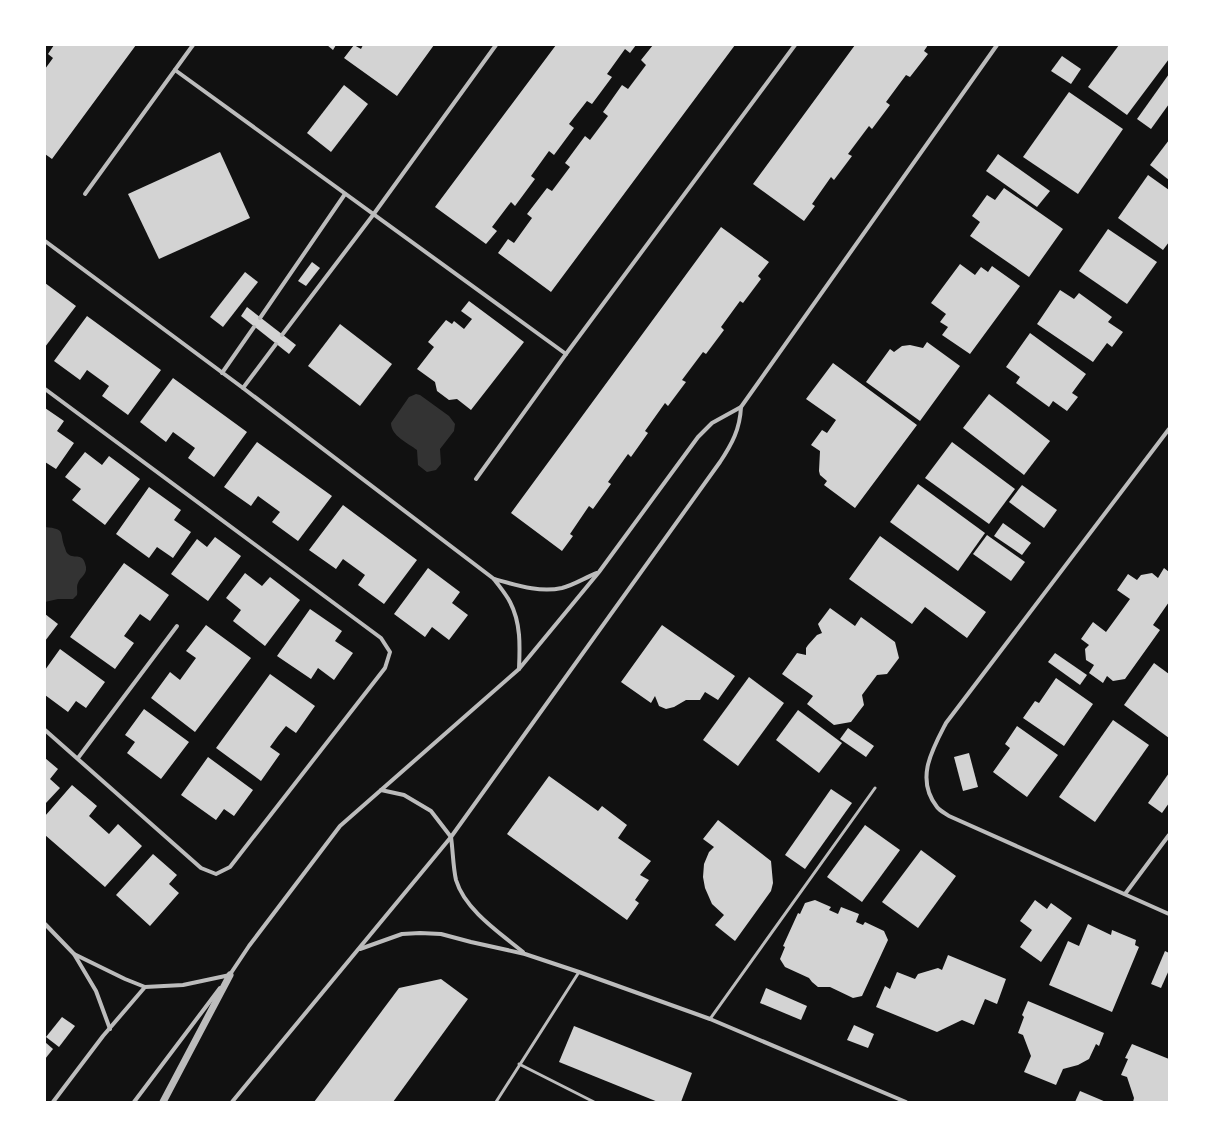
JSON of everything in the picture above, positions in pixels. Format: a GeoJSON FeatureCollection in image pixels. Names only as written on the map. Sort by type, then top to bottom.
{"type":"FeatureCollection","features":[{"type":"Feature","properties":{"kind":"street"},"geometry":{"type":"LineString","coordinates":[[85,194],[193,45]]}},
{"type":"Feature","properties":{"kind":"street"},"geometry":{"type":"LineString","coordinates":[[282,335],[373,214],[496,45]]}},
{"type":"Feature","properties":{"kind":"street"},"geometry":{"type":"LineString","coordinates":[[476,479],[566,354],[795,45]]}},
{"type":"Feature","properties":{"kind":"street"},"geometry":{"type":"LineString","coordinates":[[134,1102],[340,826],[519,669],[600,572],[698,437],[712,423],[740,407],[997,45]]}},
{"type":"Feature","properties":{"kind":"street"},"geometry":{"type":"LineString","coordinates":[[175,70],[566,354]]}},
{"type":"Feature","properties":{"kind":"street"},"geometry":{"type":"LineString","coordinates":[[260,318],[345,194]]}},
{"type":"Feature","properties":{"kind":"street"},"geometry":{"type":"LineString","coordinates":[[45,241],[243,388],[494,578],[510,602],[517,620],[520,642],[519,669]]}},
{"type":"Feature","properties":{"kind":"street"},"geometry":{"type":"LineString","coordinates":[[222,373],[254,327]]}},
{"type":"Feature","properties":{"kind":"street"},"geometry":{"type":"LineString","coordinates":[[243,388],[276,344]]}},
{"type":"Feature","properties":{"kind":"street"},"geometry":{"type":"LineString","coordinates":[[45,389],[381,638],[390,652],[385,668],[230,867],[216,874],[201,868],[45,730]]}},
{"type":"Feature","properties":{"kind":"street"},"geometry":{"type":"LineString","coordinates":[[232,1102],[451,837],[732,445],[738,430],[740,407]]}},
{"type":"Feature","properties":{"kind":"street"},"geometry":{"type":"LineString","coordinates":[[1169,429],[946,723],[927,764],[926,783],[929,794],[938,808],[949,816],[1169,914]]}},
{"type":"Feature","properties":{"kind":"street"},"geometry":{"type":"LineString","coordinates":[[494,578],[538,589],[563,588],[600,572]]}},
{"type":"Feature","properties":{"kind":"street"},"geometry":{"type":"LineString","coordinates":[[78,758],[177,626]]}},
{"type":"Feature","properties":{"kind":"street"},"geometry":{"type":"LineString","coordinates":[[381,790],[404,795],[431,811],[451,837],[456,880],[469,905],[525,954]]}},
{"type":"Feature","properties":{"kind":"street"},"geometry":{"type":"LineString","coordinates":[[1125,894],[1169,835]]}},
{"type":"Feature","properties":{"kind":"street"},"geometry":{"type":"LineString","coordinates":[[45,924],[74,954],[96,991],[110,1029]]}},
{"type":"Feature","properties":{"kind":"street"},"geometry":{"type":"LineString","coordinates":[[360,948],[402,934],[420,933],[440,934],[525,954],[710,1019],[906,1102]]}},
{"type":"Feature","properties":{"kind":"street"},"geometry":{"type":"LineString","coordinates":[[74,954],[145,987],[182,985],[230,975]]}},
{"type":"Feature","properties":{"kind":"street"},"geometry":{"type":"LineString","coordinates":[[163,1102],[230,975]]}},
{"type":"Feature","properties":{"kind":"street"},"geometry":{"type":"LineString","coordinates":[[53,1102],[145,987]]}},
{"type":"Feature","properties":{"kind":"lane"},"geometry":{"type":"LineString","coordinates":[[710,1019],[875,788]]}},
{"type":"Feature","properties":{"kind":"lane"},"geometry":{"type":"LineString","coordinates":[[496,1102],[579,972]]}},
{"type":"Feature","properties":{"kind":"lane"},"geometry":{"type":"LineString","coordinates":[[519,1064],[594,1102]]}},
{"type":"Feature","properties":{"kind":"shaded area"},"geometry":{"type":"Polygon","coordinates":[[[416,394],[420,395],[449,416],[455,424],[454,431],[440,449],[441,464],[436,470],[427,472],[418,465],[417,450],[394,432],[391,423],[409,397],[416,394]]]}},
{"type":"Feature","properties":{"kind":"shaded area"},"geometry":{"type":"Polygon","coordinates":[[[45,527],[57,529],[61,533],[67,553],[71,556],[81,557],[85,562],[86,570],[77,586],[77,595],[73,599],[58,599],[45,602],[45,527]]]}},
{"type":"Feature","properties":{"kind":"building"},"geometry":{"type":"Polygon","coordinates":[[[54,45],[136,45],[52,159],[45,154],[45,69],[53,58],[48,54],[54,45]]]}},
{"type":"Feature","properties":{"kind":"building"},"geometry":{"type":"Polygon","coordinates":[[[327,45],[336,45],[333,50],[327,45]]]}},
{"type":"Feature","properties":{"kind":"building"},"geometry":{"type":"Polygon","coordinates":[[[354,45],[361,49],[363,45],[434,45],[397,96],[344,58],[354,45]]]}},
{"type":"Feature","properties":{"kind":"building"},"geometry":{"type":"Polygon","coordinates":[[[556,45],[636,45],[630,53],[625,49],[607,74],[612,77],[592,104],[587,101],[569,124],[574,128],[554,155],[549,151],[531,176],[535,179],[515,206],[511,202],[492,227],[497,231],[486,244],[435,207],[556,45]]]}},
{"type":"Feature","properties":{"kind":"building"},"geometry":{"type":"Polygon","coordinates":[[[653,45],[735,45],[551,292],[498,253],[508,239],[514,243],[532,218],[527,214],[547,188],[552,191],[570,167],[565,163],[585,136],[590,140],[608,116],[603,112],[622,85],[628,89],[646,65],[641,60],[653,45]]]}},
{"type":"Feature","properties":{"kind":"building"},"geometry":{"type":"Polygon","coordinates":[[[855,45],[928,45],[924,51],[928,54],[910,77],[906,75],[886,102],[890,105],[872,129],[869,126],[848,154],[852,156],[834,180],[831,177],[812,204],[815,206],[804,221],[753,184],[855,45]]]}},
{"type":"Feature","properties":{"kind":"building"},"geometry":{"type":"Polygon","coordinates":[[[1119,45],[1169,45],[1169,59],[1127,115],[1088,87],[1119,45]]]}},
{"type":"Feature","properties":{"kind":"building"},"geometry":{"type":"Polygon","coordinates":[[[1062,56],[1081,69],[1071,84],[1051,71],[1062,56]]]}},
{"type":"Feature","properties":{"kind":"building"},"geometry":{"type":"Polygon","coordinates":[[[1169,74],[1169,104],[1151,129],[1137,119],[1169,74]]]}},
{"type":"Feature","properties":{"kind":"building"},"geometry":{"type":"Polygon","coordinates":[[[344,85],[368,104],[331,152],[307,133],[344,85]]]}},
{"type":"Feature","properties":{"kind":"building"},"geometry":{"type":"Polygon","coordinates":[[[1069,92],[1123,129],[1078,194],[1023,157],[1069,92]]]}},
{"type":"Feature","properties":{"kind":"building"},"geometry":{"type":"Polygon","coordinates":[[[1169,140],[1169,180],[1150,165],[1169,140]]]}},
{"type":"Feature","properties":{"kind":"building"},"geometry":{"type":"Polygon","coordinates":[[[220,152],[250,218],[159,259],[128,194],[220,152]]]}},
{"type":"Feature","properties":{"kind":"building"},"geometry":{"type":"Polygon","coordinates":[[[998,154],[1050,191],[1037,207],[986,171],[998,154]]]}},
{"type":"Feature","properties":{"kind":"building"},"geometry":{"type":"Polygon","coordinates":[[[1148,175],[1169,190],[1169,242],[1163,250],[1118,218],[1148,175]]]}},
{"type":"Feature","properties":{"kind":"building"},"geometry":{"type":"Polygon","coordinates":[[[1004,188],[1063,229],[1029,277],[970,236],[980,222],[972,216],[987,195],[995,200],[1004,188]]]}},
{"type":"Feature","properties":{"kind":"building"},"geometry":{"type":"Polygon","coordinates":[[[721,227],[769,262],[758,276],[761,279],[743,303],[740,301],[721,327],[724,330],[706,354],[703,352],[682,380],[686,382],[668,406],[665,403],[645,431],[648,433],[631,457],[628,454],[608,482],[611,484],[593,509],[589,506],[570,534],[573,536],[562,551],[511,513],[721,227]]]}},
{"type":"Feature","properties":{"kind":"building"},"geometry":{"type":"Polygon","coordinates":[[[1108,229],[1157,262],[1127,304],[1079,271],[1108,229]]]}},
{"type":"Feature","properties":{"kind":"building"},"geometry":{"type":"Polygon","coordinates":[[[312,262],[320,268],[306,286],[298,281],[312,262]]]}},
{"type":"Feature","properties":{"kind":"building"},"geometry":{"type":"Polygon","coordinates":[[[960,264],[975,275],[981,267],[988,272],[992,266],[1020,286],[970,354],[942,335],[948,327],[940,322],[946,314],[931,303],[960,264]]]}},
{"type":"Feature","properties":{"kind":"building"},"geometry":{"type":"Polygon","coordinates":[[[245,272],[258,282],[223,327],[210,317],[245,272]]]}},
{"type":"Feature","properties":{"kind":"building"},"geometry":{"type":"Polygon","coordinates":[[[45,283],[76,306],[45,347],[45,283]]]}},
{"type":"Feature","properties":{"kind":"building"},"geometry":{"type":"Polygon","coordinates":[[[1060,290],[1074,299],[1079,293],[1112,317],[1108,322],[1123,332],[1112,347],[1107,343],[1093,362],[1037,324],[1060,290]]]}},
{"type":"Feature","properties":{"kind":"building"},"geometry":{"type":"Polygon","coordinates":[[[469,301],[524,342],[471,410],[457,399],[449,400],[437,391],[435,382],[417,369],[434,347],[428,342],[446,320],[452,324],[454,321],[464,329],[472,319],[461,311],[469,301]]]}},
{"type":"Feature","properties":{"kind":"building"},"geometry":{"type":"Polygon","coordinates":[[[247,307],[296,345],[289,354],[241,316],[247,307]]]}},
{"type":"Feature","properties":{"kind":"building"},"geometry":{"type":"Polygon","coordinates":[[[87,316],[161,370],[128,415],[102,396],[109,386],[87,370],[80,380],[54,361],[87,316]]]}},
{"type":"Feature","properties":{"kind":"building"},"geometry":{"type":"Polygon","coordinates":[[[340,324],[392,364],[360,406],[308,366],[340,324]]]}},
{"type":"Feature","properties":{"kind":"building"},"geometry":{"type":"Polygon","coordinates":[[[1030,333],[1086,374],[1072,393],[1078,397],[1067,411],[1053,401],[1049,407],[1016,383],[1020,377],[1006,367],[1030,333]]]}},
{"type":"Feature","properties":{"kind":"building"},"geometry":{"type":"Polygon","coordinates":[[[927,342],[960,366],[920,421],[866,382],[890,349],[894,352],[902,346],[910,345],[923,348],[927,342]]]}},
{"type":"Feature","properties":{"kind":"building"},"geometry":{"type":"Polygon","coordinates":[[[833,363],[917,425],[855,508],[824,485],[827,481],[820,475],[819,471],[820,451],[811,445],[822,430],[827,433],[836,420],[806,399],[833,363]]]}},
{"type":"Feature","properties":{"kind":"building"},"geometry":{"type":"Polygon","coordinates":[[[173,378],[247,432],[214,477],[188,458],[195,448],[173,432],[166,442],[140,422],[173,378]]]}},
{"type":"Feature","properties":{"kind":"building"},"geometry":{"type":"Polygon","coordinates":[[[989,394],[1050,441],[1024,475],[963,428],[989,394]]]}},
{"type":"Feature","properties":{"kind":"building"},"geometry":{"type":"Polygon","coordinates":[[[45,408],[64,421],[57,431],[74,443],[56,469],[45,462],[45,408]]]}},
{"type":"Feature","properties":{"kind":"building"},"geometry":{"type":"Polygon","coordinates":[[[257,442],[332,496],[298,541],[272,522],[280,512],[258,496],[251,506],[224,487],[257,442]]]}},
{"type":"Feature","properties":{"kind":"building"},"geometry":{"type":"Polygon","coordinates":[[[952,442],[1015,489],[989,524],[925,478],[952,442]]]}},
{"type":"Feature","properties":{"kind":"building"},"geometry":{"type":"Polygon","coordinates":[[[85,452],[102,465],[109,456],[140,479],[105,525],[72,500],[81,489],[65,477],[85,452]]]}},
{"type":"Feature","properties":{"kind":"building"},"geometry":{"type":"Polygon","coordinates":[[[918,484],[985,533],[958,571],[890,522],[918,484]]]}},
{"type":"Feature","properties":{"kind":"building"},"geometry":{"type":"Polygon","coordinates":[[[1022,485],[1057,510],[1044,528],[1009,502],[1022,485]]]}},
{"type":"Feature","properties":{"kind":"building"},"geometry":{"type":"Polygon","coordinates":[[[149,487],[181,510],[174,520],[191,532],[173,558],[157,547],[149,558],[116,534],[149,487]]]}},
{"type":"Feature","properties":{"kind":"building"},"geometry":{"type":"Polygon","coordinates":[[[343,505],[417,560],[384,604],[358,585],[365,575],[343,559],[336,569],[309,550],[343,505]]]}},
{"type":"Feature","properties":{"kind":"building"},"geometry":{"type":"Polygon","coordinates":[[[1003,523],[1031,543],[1022,555],[994,536],[1003,523]]]}},
{"type":"Feature","properties":{"kind":"building"},"geometry":{"type":"Polygon","coordinates":[[[987,535],[1025,562],[1011,581],[973,554],[987,535]]]}},
{"type":"Feature","properties":{"kind":"building"},"geometry":{"type":"Polygon","coordinates":[[[880,536],[986,612],[967,638],[925,607],[912,624],[849,579],[880,536]]]}},
{"type":"Feature","properties":{"kind":"building"},"geometry":{"type":"Polygon","coordinates":[[[215,537],[241,556],[208,601],[171,574],[197,539],[207,547],[215,537]]]}},
{"type":"Feature","properties":{"kind":"building"},"geometry":{"type":"Polygon","coordinates":[[[124,563],[169,595],[150,621],[140,614],[124,636],[134,643],[115,669],[70,637],[124,563]]]}},
{"type":"Feature","properties":{"kind":"building"},"geometry":{"type":"Polygon","coordinates":[[[428,568],[460,592],[452,603],[468,615],[449,640],[432,627],[425,637],[394,614],[428,568]]]}},
{"type":"Feature","properties":{"kind":"building"},"geometry":{"type":"Polygon","coordinates":[[[1164,568],[1169,572],[1169,602],[1153,625],[1160,630],[1125,679],[1113,681],[1107,676],[1103,683],[1089,673],[1094,665],[1086,660],[1085,649],[1089,645],[1081,639],[1093,622],[1106,632],[1130,599],[1117,590],[1128,574],[1137,580],[1141,575],[1152,573],[1158,578],[1164,568]]]}},
{"type":"Feature","properties":{"kind":"building"},"geometry":{"type":"Polygon","coordinates":[[[245,573],[262,586],[270,577],[300,600],[265,646],[233,621],[241,610],[226,598],[245,573]]]}},
{"type":"Feature","properties":{"kind":"building"},"geometry":{"type":"Polygon","coordinates":[[[830,608],[855,626],[861,617],[895,642],[899,658],[887,674],[877,675],[862,695],[864,705],[851,722],[834,725],[807,704],[813,696],[782,674],[797,653],[806,655],[806,648],[808,645],[817,635],[822,633],[818,624],[830,608]]]}},
{"type":"Feature","properties":{"kind":"building"},"geometry":{"type":"Polygon","coordinates":[[[310,609],[342,631],[335,641],[353,653],[334,680],[318,668],[311,679],[277,656],[310,609]]]}},
{"type":"Feature","properties":{"kind":"building"},"geometry":{"type":"Polygon","coordinates":[[[45,614],[58,624],[45,641],[45,614]]]}},
{"type":"Feature","properties":{"kind":"building"},"geometry":{"type":"Polygon","coordinates":[[[206,625],[251,658],[195,732],[151,698],[170,672],[180,680],[196,658],[186,651],[206,625]]]}},
{"type":"Feature","properties":{"kind":"building"},"geometry":{"type":"Polygon","coordinates":[[[662,625],[735,676],[718,700],[705,692],[700,700],[686,700],[674,707],[666,709],[659,706],[655,696],[651,703],[621,682],[662,625]]]}},
{"type":"Feature","properties":{"kind":"building"},"geometry":{"type":"Polygon","coordinates":[[[60,649],[105,682],[86,708],[76,701],[68,712],[45,695],[45,670],[60,649]]]}},
{"type":"Feature","properties":{"kind":"building"},"geometry":{"type":"Polygon","coordinates":[[[1055,653],[1087,675],[1080,685],[1048,662],[1055,653]]]}},
{"type":"Feature","properties":{"kind":"building"},"geometry":{"type":"Polygon","coordinates":[[[1154,663],[1169,674],[1169,738],[1124,705],[1154,663]]]}},
{"type":"Feature","properties":{"kind":"building"},"geometry":{"type":"Polygon","coordinates":[[[270,674],[315,706],[296,733],[286,726],[270,747],[280,754],[261,781],[216,748],[270,674]]]}},
{"type":"Feature","properties":{"kind":"building"},"geometry":{"type":"Polygon","coordinates":[[[749,677],[784,703],[738,766],[703,740],[749,677]]]}},
{"type":"Feature","properties":{"kind":"building"},"geometry":{"type":"Polygon","coordinates":[[[1056,678],[1093,704],[1064,746],[1023,718],[1035,701],[1039,703],[1056,678]]]}},
{"type":"Feature","properties":{"kind":"building"},"geometry":{"type":"Polygon","coordinates":[[[144,709],[189,742],[161,779],[127,753],[135,742],[125,735],[144,709]]]}},
{"type":"Feature","properties":{"kind":"building"},"geometry":{"type":"Polygon","coordinates":[[[798,710],[842,743],[819,773],[776,740],[798,710]]]}},
{"type":"Feature","properties":{"kind":"building"},"geometry":{"type":"Polygon","coordinates":[[[1113,720],[1149,745],[1095,822],[1059,797],[1113,720]]]}},
{"type":"Feature","properties":{"kind":"building"},"geometry":{"type":"Polygon","coordinates":[[[1017,726],[1058,755],[1027,797],[993,772],[1010,748],[1005,744],[1017,726]]]}},
{"type":"Feature","properties":{"kind":"building"},"geometry":{"type":"Polygon","coordinates":[[[848,728],[874,746],[866,757],[840,739],[848,728]]]}},
{"type":"Feature","properties":{"kind":"building"},"geometry":{"type":"Polygon","coordinates":[[[969,753],[978,787],[963,791],[954,757],[969,753]]]}},
{"type":"Feature","properties":{"kind":"building"},"geometry":{"type":"Polygon","coordinates":[[[208,757],[253,790],[234,816],[224,809],[216,820],[181,795],[208,757]]]}},
{"type":"Feature","properties":{"kind":"building"},"geometry":{"type":"Polygon","coordinates":[[[45,758],[58,769],[50,779],[60,788],[45,804],[45,758]]]}},
{"type":"Feature","properties":{"kind":"building"},"geometry":{"type":"Polygon","coordinates":[[[1169,773],[1169,803],[1162,813],[1148,803],[1169,773]]]}},
{"type":"Feature","properties":{"kind":"building"},"geometry":{"type":"Polygon","coordinates":[[[549,776],[598,811],[602,806],[627,825],[618,838],[651,861],[640,875],[649,880],[635,900],[639,903],[627,920],[507,834],[549,776]]]}},
{"type":"Feature","properties":{"kind":"building"},"geometry":{"type":"Polygon","coordinates":[[[72,785],[97,806],[89,816],[109,834],[118,824],[142,846],[105,887],[45,835],[45,816],[72,785]]]}},
{"type":"Feature","properties":{"kind":"building"},"geometry":{"type":"Polygon","coordinates":[[[831,789],[852,803],[805,869],[785,855],[831,789]]]}},
{"type":"Feature","properties":{"kind":"building"},"geometry":{"type":"Polygon","coordinates":[[[718,820],[771,861],[773,883],[771,891],[735,941],[715,925],[724,915],[712,904],[705,888],[703,877],[704,864],[709,852],[714,847],[703,839],[718,820]]]}},
{"type":"Feature","properties":{"kind":"building"},"geometry":{"type":"Polygon","coordinates":[[[865,825],[900,850],[862,902],[827,877],[865,825]]]}},
{"type":"Feature","properties":{"kind":"building"},"geometry":{"type":"Polygon","coordinates":[[[921,850],[956,876],[918,928],[882,902],[921,850]]]}},
{"type":"Feature","properties":{"kind":"building"},"geometry":{"type":"Polygon","coordinates":[[[153,854],[177,875],[169,884],[179,893],[150,926],[116,895],[153,854]]]}},
{"type":"Feature","properties":{"kind":"building"},"geometry":{"type":"Polygon","coordinates":[[[815,900],[831,907],[829,910],[838,914],[841,907],[859,914],[856,922],[863,925],[865,922],[884,931],[888,940],[862,996],[853,998],[830,987],[818,987],[809,978],[785,967],[780,959],[785,947],[783,946],[798,913],[800,914],[805,903],[815,900]]]}},
{"type":"Feature","properties":{"kind":"building"},"geometry":{"type":"Polygon","coordinates":[[[1035,900],[1047,909],[1051,903],[1072,918],[1041,962],[1020,947],[1032,930],[1020,921],[1035,900]]]}},
{"type":"Feature","properties":{"kind":"building"},"geometry":{"type":"Polygon","coordinates":[[[1088,924],[1111,935],[1112,930],[1136,940],[1135,945],[1139,947],[1112,1012],[1049,985],[1068,941],[1079,946],[1088,924]]]}},
{"type":"Feature","properties":{"kind":"building"},"geometry":{"type":"Polygon","coordinates":[[[1165,951],[1169,953],[1169,970],[1161,988],[1151,984],[1165,951]]]}},
{"type":"Feature","properties":{"kind":"building"},"geometry":{"type":"Polygon","coordinates":[[[948,955],[1006,979],[997,1004],[985,999],[974,1025],[962,1020],[937,1032],[876,1007],[885,986],[890,989],[897,972],[915,979],[918,974],[938,968],[942,970],[948,955]]]}},
{"type":"Feature","properties":{"kind":"building"},"geometry":{"type":"Polygon","coordinates":[[[441,979],[468,999],[393,1102],[314,1102],[399,988],[441,979]]]}},
{"type":"Feature","properties":{"kind":"building"},"geometry":{"type":"Polygon","coordinates":[[[766,988],[807,1006],[801,1020],[760,1003],[766,988]]]}},
{"type":"Feature","properties":{"kind":"building"},"geometry":{"type":"Polygon","coordinates":[[[1028,1001],[1104,1033],[1099,1046],[1096,1044],[1089,1059],[1078,1065],[1063,1069],[1056,1085],[1024,1072],[1031,1056],[1023,1035],[1018,1033],[1024,1017],[1022,1015],[1028,1001]]]}},
{"type":"Feature","properties":{"kind":"building"},"geometry":{"type":"Polygon","coordinates":[[[62,1017],[75,1026],[59,1047],[46,1037],[62,1017]]]}},
{"type":"Feature","properties":{"kind":"building"},"geometry":{"type":"Polygon","coordinates":[[[854,1025],[874,1034],[868,1048],[847,1040],[854,1025]]]}},
{"type":"Feature","properties":{"kind":"building"},"geometry":{"type":"Polygon","coordinates":[[[574,1026],[692,1073],[681,1102],[658,1102],[559,1062],[574,1026]]]}},
{"type":"Feature","properties":{"kind":"building"},"geometry":{"type":"Polygon","coordinates":[[[45,1042],[53,1049],[45,1059],[45,1042]]]}},
{"type":"Feature","properties":{"kind":"building"},"geometry":{"type":"Polygon","coordinates":[[[1132,1044],[1169,1059],[1169,1102],[1133,1102],[1134,1098],[1127,1077],[1121,1075],[1128,1059],[1125,1058],[1132,1044]]]}},
{"type":"Feature","properties":{"kind":"building"},"geometry":{"type":"Polygon","coordinates":[[[1080,1091],[1106,1102],[1075,1102],[1080,1091]]]}}]}
